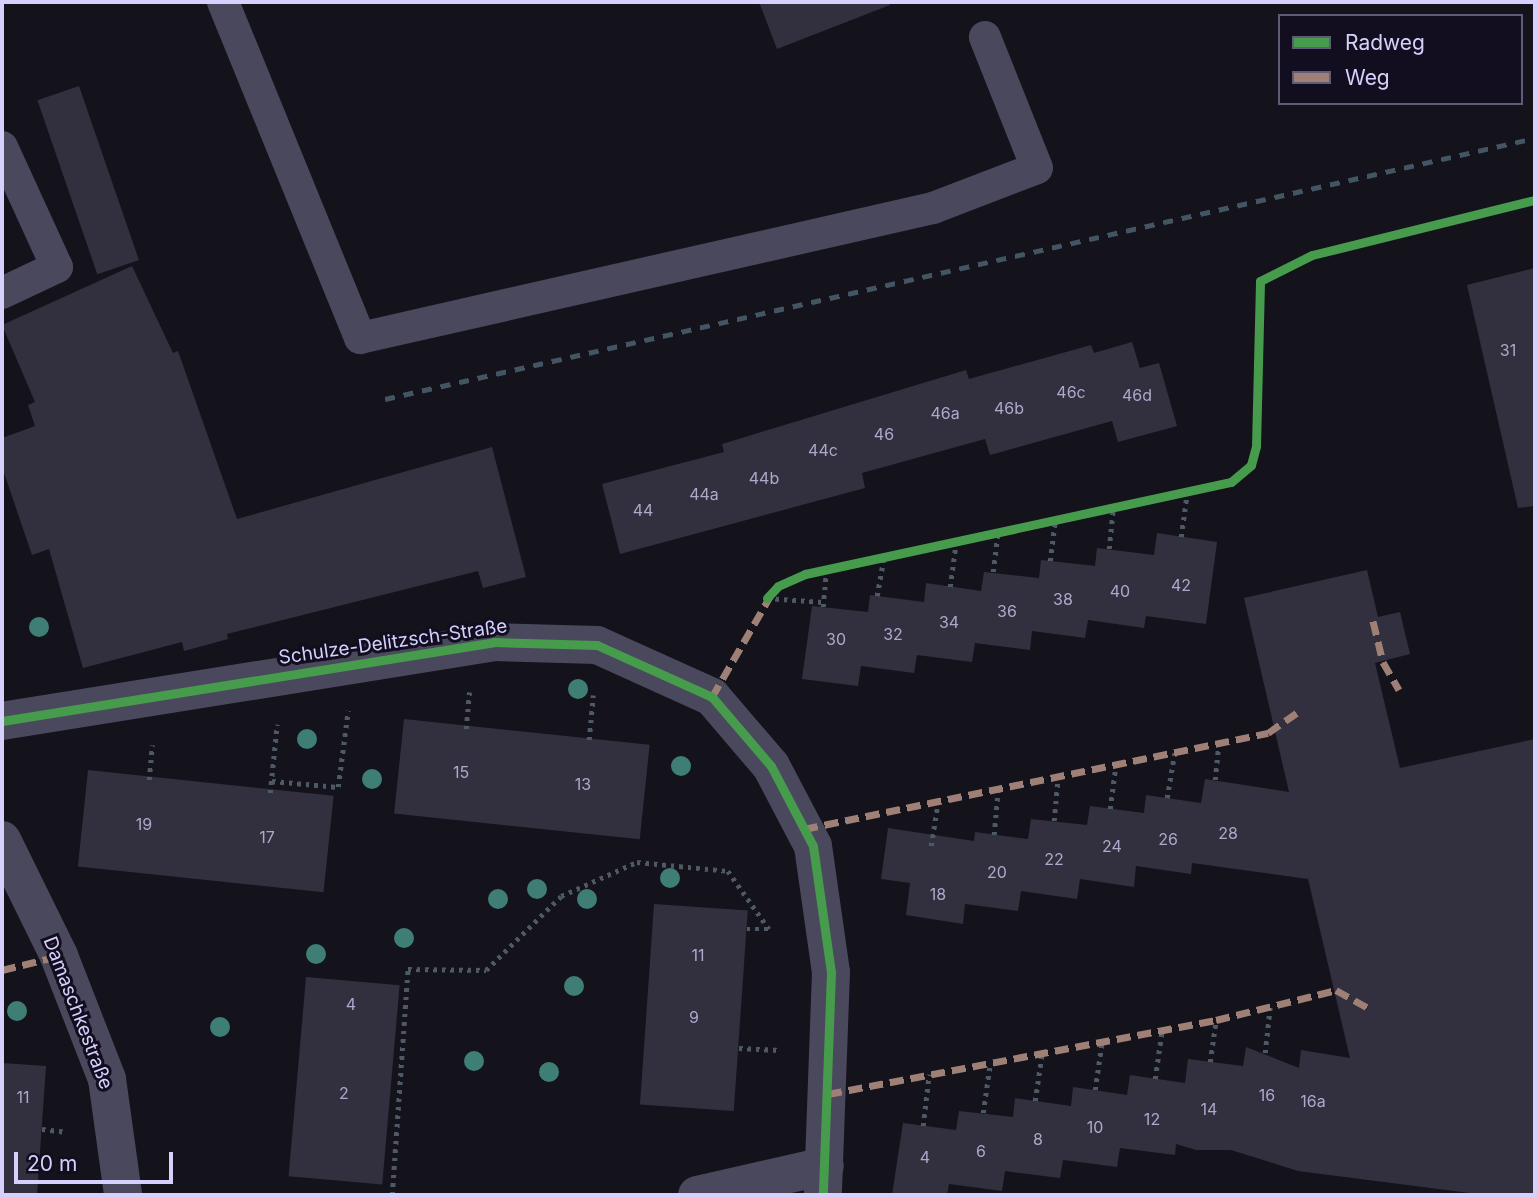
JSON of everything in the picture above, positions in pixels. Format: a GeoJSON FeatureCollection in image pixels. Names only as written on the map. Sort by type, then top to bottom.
{"type":"FeatureCollection","features":[{"type":"Feature","properties":{"kind":"street","name":"Schulze-Delitzsch-Straße"},"geometry":{"type":"LineString","coordinates":[[2,721],[355,661],[494,642],[556,641],[597,645],[712,697],[771,766],[813,846],[831,972],[825,1181]]}},
{"type":"Feature","properties":{"kind":"street","name":"Damaschkestraße"},"geometry":{"type":"LineString","coordinates":[[2,840],[59,956],[107,1079],[123,1195]]}},
{"type":"Feature","properties":{"kind":"street"},"geometry":{"type":"LineString","coordinates":[[697,1195],[825,1181]]}},
{"type":"Feature","properties":{"kind":"lane"},"geometry":{"type":"LineString","coordinates":[[223,2],[360,338],[933,208],[1038,168],[985,37]]}},
{"type":"Feature","properties":{"kind":"lane"},"geometry":{"type":"LineString","coordinates":[[2,147],[57,267],[2,293]]}},
{"type":"Feature","properties":{"kind":"path"},"geometry":{"type":"LineString","coordinates":[[1181,537],[1187,493]]}},
{"type":"Feature","properties":{"kind":"path"},"geometry":{"type":"LineString","coordinates":[[1109,549],[1113,509]]}},
{"type":"Feature","properties":{"kind":"path"},"geometry":{"type":"LineString","coordinates":[[1050,561],[1055,521]]}},
{"type":"Feature","properties":{"kind":"path"},"geometry":{"type":"LineString","coordinates":[[993,572],[998,533]]}},
{"type":"Feature","properties":{"kind":"path"},"geometry":{"type":"LineString","coordinates":[[950,587],[956,542]]}},
{"type":"Feature","properties":{"kind":"path"},"geometry":{"type":"LineString","coordinates":[[877,596],[884,557]]}},
{"type":"Feature","properties":{"kind":"path"},"geometry":{"type":"LineString","coordinates":[[767,598],[823,604],[826,570]]}},
{"type":"Feature","properties":{"kind":"path"},"geometry":{"type":"LineString","coordinates":[[272,781],[338,787],[355,661]]}},
{"type":"Feature","properties":{"kind":"path"},"geometry":{"type":"LineString","coordinates":[[270,793],[281,675]]}},
{"type":"Feature","properties":{"kind":"path"},"geometry":{"type":"LineString","coordinates":[[1214,780],[1219,740]]}},
{"type":"Feature","properties":{"kind":"path"},"geometry":{"type":"LineString","coordinates":[[1167,798],[1175,750]]}},
{"type":"Feature","properties":{"kind":"path"},"geometry":{"type":"LineString","coordinates":[[1110,809],[1116,763]]}},
{"type":"Feature","properties":{"kind":"path"},"geometry":{"type":"LineString","coordinates":[[1054,821],[1058,775]]}},
{"type":"Feature","properties":{"kind":"path"},"geometry":{"type":"LineString","coordinates":[[994,835],[998,788]]}},
{"type":"Feature","properties":{"kind":"path"},"geometry":{"type":"LineString","coordinates":[[931,846],[938,802]]}},
{"type":"Feature","properties":{"kind":"path"},"geometry":{"type":"LineString","coordinates":[[392,1195],[408,969],[486,970],[561,896],[637,862],[728,871],[769,929]]}},
{"type":"Feature","properties":{"kind":"path"},"geometry":{"type":"LineString","coordinates":[[1265,1053],[1269,1007]]}},
{"type":"Feature","properties":{"kind":"path"},"geometry":{"type":"LineString","coordinates":[[1210,1062],[1216,1020]]}},
{"type":"Feature","properties":{"kind":"path"},"geometry":{"type":"LineString","coordinates":[[1155,1079],[1162,1030]]}},
{"type":"Feature","properties":{"kind":"path"},"geometry":{"type":"LineString","coordinates":[[1095,1090],[1102,1041]]}},
{"type":"Feature","properties":{"kind":"path"},"geometry":{"type":"LineString","coordinates":[[1035,1101],[1042,1053]]}},
{"type":"Feature","properties":{"kind":"path"},"geometry":{"type":"LineString","coordinates":[[983,1113],[990,1064]]}},
{"type":"Feature","properties":{"kind":"path"},"geometry":{"type":"LineString","coordinates":[[923,1126],[929,1074]]}},
{"type":"Feature","properties":{"kind":"building"},"geometry":{"type":"Polygon","coordinates":[[[759,2],[889,2],[890,5],[777,49],[759,2]]]}},
{"type":"Feature","properties":{"kind":"building"},"geometry":{"type":"Polygon","coordinates":[[[79,86],[139,260],[97,274],[37,100],[79,86]]]}},
{"type":"Feature","properties":{"kind":"building"},"geometry":{"type":"Polygon","coordinates":[[[132,266],[173,353],[178,351],[237,519],[492,447],[526,577],[483,588],[478,571],[227,634],[228,639],[184,651],[182,642],[83,668],[49,549],[32,555],[2,467],[2,438],[35,426],[28,405],[35,402],[2,325],[132,266]]]}},
{"type":"Feature","properties":{"kind":"building"},"geometry":{"type":"Polygon","coordinates":[[[1535,268],[1535,506],[1518,508],[1467,285],[1535,268]]]}},
{"type":"Feature","properties":{"kind":"building"},"geometry":{"type":"Polygon","coordinates":[[[1132,342],[1140,368],[1159,363],[1177,426],[1118,442],[1112,421],[990,455],[985,439],[862,473],[865,488],[620,554],[602,484],[724,452],[722,444],[966,370],[969,379],[1091,345],[1094,353],[1132,342]]]}},
{"type":"Feature","properties":{"kind":"building"},"geometry":{"type":"Polygon","coordinates":[[[1157,533],[1217,542],[1206,624],[1146,616],[1144,628],[1088,620],[1085,638],[1032,631],[1030,650],[975,643],[972,662],[917,655],[914,673],[861,666],[858,686],[802,679],[812,606],[868,612],[870,595],[924,602],[926,583],[981,591],[984,572],[1039,578],[1041,560],[1095,566],[1097,548],[1154,555],[1157,533]]]}},
{"type":"Feature","properties":{"kind":"building"},"geometry":{"type":"Polygon","coordinates":[[[1367,570],[1378,617],[1400,612],[1410,654],[1375,663],[1400,768],[1535,739],[1535,1195],[1485,1195],[1298,1171],[1231,1150],[1196,1150],[1176,1144],[1175,1155],[1120,1148],[1117,1167],[1063,1160],[1060,1178],[1005,1171],[1002,1191],[949,1184],[947,1195],[892,1195],[903,1123],[956,1130],[959,1111],[1013,1117],[1015,1098],[1071,1106],[1073,1087],[1127,1095],[1130,1075],[1185,1083],[1188,1059],[1243,1066],[1246,1047],[1299,1068],[1301,1050],[1350,1058],[1308,879],[1192,863],[1191,874],[1136,866],[1134,887],[1080,879],[1077,899],[1021,891],[1018,911],[965,904],[963,924],[906,915],[910,883],[881,879],[888,828],[974,841],[975,832],[1028,839],[1031,819],[1087,825],[1090,806],[1144,813],[1146,795],[1201,803],[1205,779],[1289,792],[1244,598],[1367,570]]]}},
{"type":"Feature","properties":{"kind":"building"},"geometry":{"type":"Polygon","coordinates":[[[404,719],[650,745],[640,839],[394,813],[404,719]]]}},
{"type":"Feature","properties":{"kind":"building"},"geometry":{"type":"Polygon","coordinates":[[[88,770],[334,796],[324,892],[78,866],[88,770]]]}},
{"type":"Feature","properties":{"kind":"building"},"geometry":{"type":"Polygon","coordinates":[[[654,904],[748,911],[734,1111],[640,1105],[654,904]]]}},
{"type":"Feature","properties":{"kind":"building"},"geometry":{"type":"Polygon","coordinates":[[[306,977],[400,985],[382,1184],[289,1176],[306,977]]]}},
{"type":"Feature","properties":{"kind":"building"},"geometry":{"type":"Polygon","coordinates":[[[2,1063],[46,1066],[37,1195],[2,1195],[2,1063]]]}},
{"type":"Feature","properties":{"kind":"railway"},"geometry":{"type":"LineString","coordinates":[[385,399],[1535,138]]}},
{"type":"Feature","properties":{"kind":"marked path"},"geometry":{"type":"LineString","coordinates":[[712,697],[772,593]]}},
{"type":"Feature","properties":{"kind":"marked path"},"geometry":{"type":"LineString","coordinates":[[1373,621],[1383,662],[1399,690]]}},
{"type":"Feature","properties":{"kind":"marked path"},"geometry":{"type":"LineString","coordinates":[[804,829],[1268,733],[1297,713]]}},
{"type":"Feature","properties":{"kind":"marked path"},"geometry":{"type":"LineString","coordinates":[[2,970],[59,956]]}},
{"type":"Feature","properties":{"kind":"marked path"},"geometry":{"type":"LineString","coordinates":[[828,1094],[1216,1020],[1336,990],[1368,1008]]}},
{"type":"Feature","properties":{"kind":"cycle path"},"geometry":{"type":"LineString","coordinates":[[767,598],[778,586],[805,574],[1231,482],[1251,465],[1256,446],[1260,281],[1312,255],[1535,200]]}},
{"type":"Feature","properties":{"kind":"cycle path"},"geometry":{"type":"LineString","coordinates":[[2,721],[494,642],[597,645],[712,697],[771,766],[813,846],[831,972],[823,1195]]}}]}
